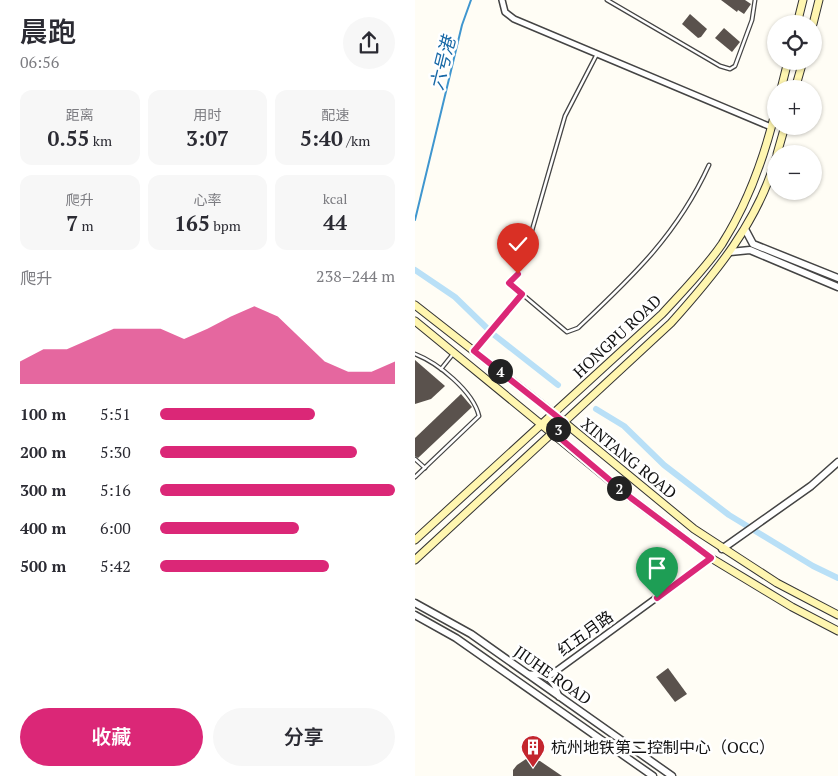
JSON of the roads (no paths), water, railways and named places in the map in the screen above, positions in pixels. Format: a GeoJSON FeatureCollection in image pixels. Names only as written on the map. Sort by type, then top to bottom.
{"type":"FeatureCollection","features":[{"type":"Feature","properties":{"kind":"main road"},"geometry":{"type":"LineString","coordinates":[[799,15],[803,0]]}},
{"type":"Feature","properties":{"kind":"main road"},"geometry":{"type":"LineString","coordinates":[[815,15],[819,0]]}},
{"type":"Feature","properties":{"kind":"main road","name":"HONGPU ROAD"},"geometry":{"type":"LineString","coordinates":[[415,540],[662,314],[722,244],[761,163],[769,135]]}},
{"type":"Feature","properties":{"kind":"main road","name":"HONGPU ROAD"},"geometry":{"type":"LineString","coordinates":[[415,560],[671,323],[705,286],[730,252],[745,229],[767,179]]}},
{"type":"Feature","properties":{"kind":"main road","name":"XINTANG ROAD"},"geometry":{"type":"LineString","coordinates":[[415,305],[553,413],[694,529],[777,583],[838,615]]}},
{"type":"Feature","properties":{"kind":"main road","name":"XINTANG ROAD"},"geometry":{"type":"LineString","coordinates":[[415,321],[631,498],[711,558],[792,607],[838,631]]}},
{"type":"Feature","properties":{"kind":"street"},"geometry":{"type":"LineString","coordinates":[[502,0],[505,12],[514,19],[767,125]]}},
{"type":"Feature","properties":{"kind":"street"},"geometry":{"type":"LineString","coordinates":[[745,229],[753,244],[838,278]]}},
{"type":"Feature","properties":{"kind":"street"},"geometry":{"type":"LineString","coordinates":[[730,252],[750,250],[838,287]]}},
{"type":"Feature","properties":{"kind":"street"},"geometry":{"type":"LineString","coordinates":[[722,549],[811,486],[838,462]]}},
{"type":"Feature","properties":{"kind":"street","name":"红五月路"},"geometry":{"type":"LineString","coordinates":[[548,677],[711,558]]}},
{"type":"Feature","properties":{"kind":"street","name":"JIUHE ROAD"},"geometry":{"type":"LineString","coordinates":[[415,603],[471,634],[672,776]]}},
{"type":"Feature","properties":{"kind":"street","name":"JIUHE ROAD"},"geometry":{"type":"LineString","coordinates":[[415,615],[457,638],[653,776]]}},
{"type":"Feature","properties":{"kind":"street","name":"红五月路"},"geometry":{"type":"LineString","coordinates":[[528,674],[548,677],[555,683],[559,696]]}},
{"type":"Feature","properties":{"kind":"lane"},"geometry":{"type":"LineString","coordinates":[[607,0],[730,70],[735,66],[739,57],[752,20],[755,0]]}},
{"type":"Feature","properties":{"kind":"lane"},"geometry":{"type":"LineString","coordinates":[[597,54],[565,116],[522,265],[509,283],[567,332],[578,328],[631,278],[659,247],[698,189],[709,165]]}},
{"type":"Feature","properties":{"kind":"lane"},"geometry":{"type":"LineString","coordinates":[[474,351],[522,294]]}},
{"type":"Feature","properties":{"kind":"lane"},"geometry":{"type":"LineString","coordinates":[[441,369],[454,353]]}},
{"type":"Feature","properties":{"kind":"lane"},"geometry":{"type":"LineString","coordinates":[[415,354],[441,369],[475,402],[479,416],[415,478]]}},
{"type":"Feature","properties":{"kind":"lane"},"geometry":{"type":"LineString","coordinates":[[415,459],[425,468]]}},
{"type":"Feature","properties":{"kind":"waterway","name":"六号港"},"geometry":{"type":"LineString","coordinates":[[415,220],[462,25],[471,0]]}},
{"type":"Feature","properties":{"kind":"waterway"},"geometry":{"type":"LineString","coordinates":[[415,270],[455,297],[493,334],[558,385]]}},
{"type":"Feature","properties":{"kind":"waterway"},"geometry":{"type":"LineString","coordinates":[[596,409],[624,426],[664,465],[729,515],[813,566],[838,578]]}},
{"type":"Feature","properties":{"kind":"place","name":"杭州地铁第二控制中心（OCC）"},"geometry":{"type":"Point","coordinates":[533,768]}}]}
